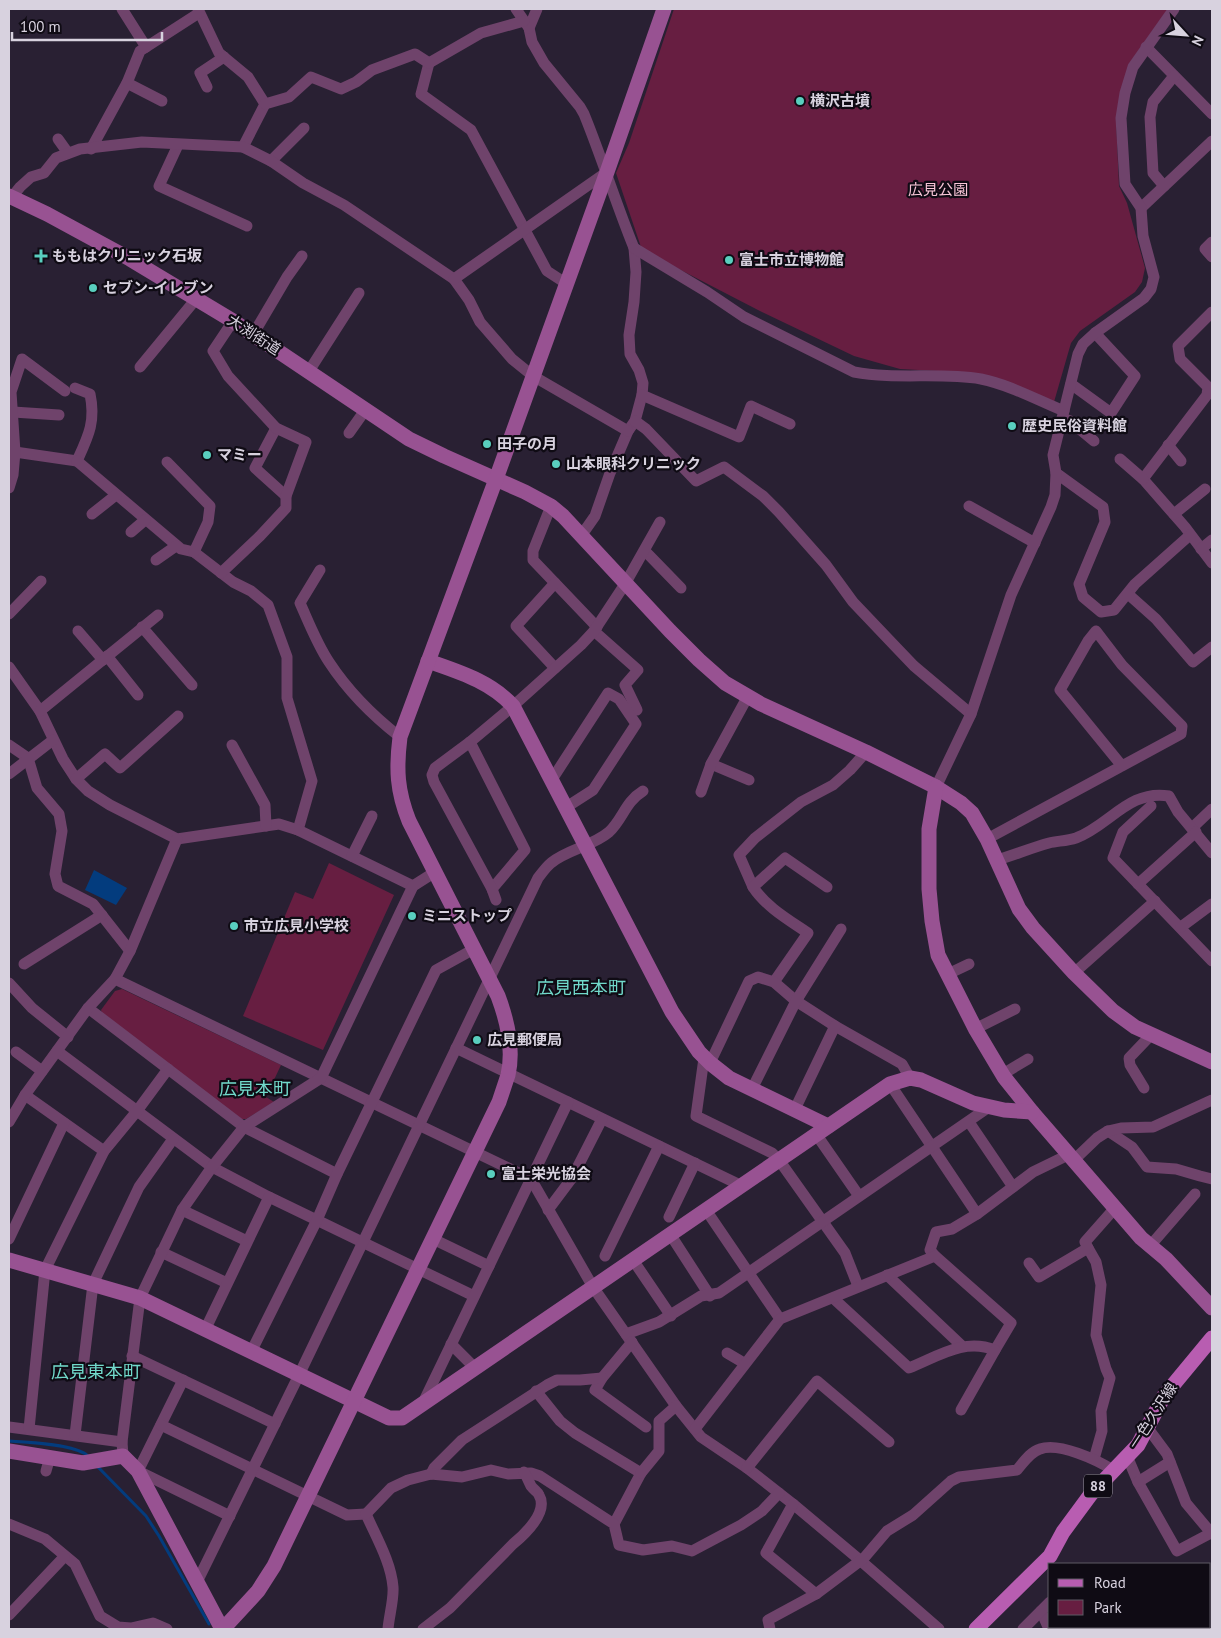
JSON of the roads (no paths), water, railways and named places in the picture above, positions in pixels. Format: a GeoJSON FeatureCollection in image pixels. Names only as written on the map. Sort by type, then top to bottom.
{"type":"FeatureCollection","features":[{"type":"Feature","properties":{"kind":"main road","name":"一色久沢線"},"geometry":{"type":"LineString","coordinates":[[1052,1560],[1063,1532],[1091,1494],[1138,1445],[1164,1396],[1212,1338]]}},
{"type":"Feature","properties":{"kind":"main road","name":"一色久沢線"},"geometry":{"type":"LineString","coordinates":[[976,1629],[1048,1564]]}},
{"type":"Feature","properties":{"kind":"street"},"geometry":{"type":"LineString","coordinates":[[122,9],[146,47]]}},
{"type":"Feature","properties":{"kind":"street"},"geometry":{"type":"LineString","coordinates":[[516,9],[527,25],[532,42],[544,64],[580,107],[607,172],[611,191],[634,248],[636,272],[629,335],[630,354],[639,370],[643,383],[642,395],[635,421],[628,431],[610,473],[595,516],[581,536]]}},
{"type":"Feature","properties":{"kind":"street"},"geometry":{"type":"LineString","coordinates":[[537,9],[527,25],[481,33],[429,63],[421,94],[471,130],[547,271],[566,284]]}},
{"type":"Feature","properties":{"kind":"street"},"geometry":{"type":"LineString","coordinates":[[9,1427],[75,1435],[123,1449],[138,1471],[222,1629],[258,1591],[274,1566],[499,1102],[508,1073],[509,1036],[505,1014],[498,996],[401,802],[397,762],[400,737],[496,479],[664,9]]}},
{"type":"Feature","properties":{"kind":"street"},"geometry":{"type":"LineString","coordinates":[[1174,9],[1133,67],[1125,93],[1121,118],[1125,184],[1141,208],[1143,236],[1154,276],[1151,289],[1144,298],[1095,333],[1083,344],[1078,354],[1053,455],[1056,473],[1055,495],[1051,508],[1011,595],[971,714],[936,787],[929,829],[929,888],[938,955],[975,1029],[1003,1074],[1032,1112],[1141,1238],[1166,1259],[1212,1308]]}},
{"type":"Feature","properties":{"kind":"street"},"geometry":{"type":"LineString","coordinates":[[91,149],[127,83],[140,51],[198,11],[219,53],[248,77],[265,104]]}},
{"type":"Feature","properties":{"kind":"street"},"geometry":{"type":"LineString","coordinates":[[1146,47],[1212,114]]}},
{"type":"Feature","properties":{"kind":"street"},"geometry":{"type":"LineString","coordinates":[[243,147],[265,104],[289,97],[311,78],[341,89],[356,82],[372,70],[415,54],[429,63]]}},
{"type":"Feature","properties":{"kind":"street"},"geometry":{"type":"LineString","coordinates":[[207,87],[200,73],[224,57]]}},
{"type":"Feature","properties":{"kind":"street"},"geometry":{"type":"LineString","coordinates":[[1164,186],[1153,173],[1150,117],[1153,102],[1174,76]]}},
{"type":"Feature","properties":{"kind":"street"},"geometry":{"type":"LineString","coordinates":[[127,83],[162,101]]}},
{"type":"Feature","properties":{"kind":"street"},"geometry":{"type":"LineString","coordinates":[[271,160],[304,128]]}},
{"type":"Feature","properties":{"kind":"street"},"geometry":{"type":"LineString","coordinates":[[58,139],[68,153]]}},
{"type":"Feature","properties":{"kind":"street"},"geometry":{"type":"LineString","coordinates":[[1141,208],[1212,141]]}},
{"type":"Feature","properties":{"kind":"street"},"geometry":{"type":"LineString","coordinates":[[10,197],[31,177],[44,174],[56,158],[80,149],[142,142],[243,147],[271,160],[303,182],[344,205],[454,279],[469,300],[480,322],[512,359],[533,376],[628,431]]}},
{"type":"Feature","properties":{"kind":"street"},"geometry":{"type":"LineString","coordinates":[[178,145],[159,186],[247,226]]}},
{"type":"Feature","properties":{"kind":"street"},"geometry":{"type":"LineString","coordinates":[[454,279],[607,172]]}},
{"type":"Feature","properties":{"kind":"street","name":"大渕街道"},"geometry":{"type":"LineString","coordinates":[[10,197],[130,259],[233,321],[409,439],[525,492],[551,506],[699,660],[725,682],[748,696],[936,787],[961,803],[972,813],[987,839],[1019,909],[1033,928],[1074,973],[1113,1011],[1135,1027],[1212,1062]]}},
{"type":"Feature","properties":{"kind":"street"},"geometry":{"type":"LineString","coordinates":[[1212,242],[1205,249],[1212,257]]}},
{"type":"Feature","properties":{"kind":"street"},"geometry":{"type":"LineString","coordinates":[[634,248],[707,292],[744,317],[854,372],[872,376],[957,377],[981,380],[1007,387],[1063,415],[1094,441]]}},
{"type":"Feature","properties":{"kind":"street"},"geometry":{"type":"LineString","coordinates":[[254,334],[287,277],[302,256]]}},
{"type":"Feature","properties":{"kind":"street"},"geometry":{"type":"LineString","coordinates":[[309,371],[360,293]]}},
{"type":"Feature","properties":{"kind":"street"},"geometry":{"type":"LineString","coordinates":[[140,367],[196,299]]}},
{"type":"Feature","properties":{"kind":"street"},"geometry":{"type":"LineString","coordinates":[[1143,479],[1168,445],[1210,399],[1208,387],[1180,359],[1178,346],[1212,312]]}},
{"type":"Feature","properties":{"kind":"street"},"geometry":{"type":"LineString","coordinates":[[221,573],[286,508],[286,496],[306,442],[276,428],[228,376],[213,351],[233,321]]}},
{"type":"Feature","properties":{"kind":"street"},"geometry":{"type":"LineString","coordinates":[[1071,384],[1111,413],[1135,376],[1095,333]]}},
{"type":"Feature","properties":{"kind":"street"},"geometry":{"type":"LineString","coordinates":[[9,488],[13,475],[13,412],[11,392],[22,359],[70,389],[90,394],[92,403],[91,430],[77,461]]}},
{"type":"Feature","properties":{"kind":"street"},"geometry":{"type":"LineString","coordinates":[[642,395],[739,437],[751,406],[790,424]]}},
{"type":"Feature","properties":{"kind":"street"},"geometry":{"type":"LineString","coordinates":[[349,433],[366,410]]}},
{"type":"Feature","properties":{"kind":"street"},"geometry":{"type":"LineString","coordinates":[[13,412],[59,415]]}},
{"type":"Feature","properties":{"kind":"street"},"geometry":{"type":"LineString","coordinates":[[635,421],[646,429],[696,480],[724,467],[763,496],[826,565],[853,602],[892,643],[914,666],[971,714]]}},
{"type":"Feature","properties":{"kind":"street"},"geometry":{"type":"LineString","coordinates":[[276,428],[255,468],[286,496]]}},
{"type":"Feature","properties":{"kind":"street"},"geometry":{"type":"LineString","coordinates":[[1168,445],[1181,461]]}},
{"type":"Feature","properties":{"kind":"street"},"geometry":{"type":"LineString","coordinates":[[13,447],[77,461],[181,550],[194,552],[233,582],[251,591],[268,604],[287,657],[287,698],[312,781],[298,830]]}},
{"type":"Feature","properties":{"kind":"street"},"geometry":{"type":"LineString","coordinates":[[1120,459],[1143,479],[1174,514],[1212,563]]}},
{"type":"Feature","properties":{"kind":"street"},"geometry":{"type":"LineString","coordinates":[[167,462],[210,506],[208,522],[194,552]]}},
{"type":"Feature","properties":{"kind":"street"},"geometry":{"type":"LineString","coordinates":[[1056,473],[1103,507],[1105,522],[1079,584],[1083,597],[1101,612],[1114,610],[1135,584],[1190,535]]}},
{"type":"Feature","properties":{"kind":"street"},"geometry":{"type":"LineString","coordinates":[[1174,514],[1205,489]]}},
{"type":"Feature","properties":{"kind":"street"},"geometry":{"type":"LineString","coordinates":[[92,514],[116,495]]}},
{"type":"Feature","properties":{"kind":"street"},"geometry":{"type":"LineString","coordinates":[[551,506],[533,551],[533,560],[596,629],[638,670],[624,685],[636,710]]}},
{"type":"Feature","properties":{"kind":"street"},"geometry":{"type":"LineString","coordinates":[[969,506],[1035,543]]}},
{"type":"Feature","properties":{"kind":"street"},"geometry":{"type":"LineString","coordinates":[[131,532],[145,520]]}},
{"type":"Feature","properties":{"kind":"street"},"geometry":{"type":"LineString","coordinates":[[496,900],[492,889],[434,782],[432,775],[435,768],[513,706],[581,645],[596,629],[645,551],[660,522]]}},
{"type":"Feature","properties":{"kind":"street"},"geometry":{"type":"LineString","coordinates":[[1201,549],[1212,540]]}},
{"type":"Feature","properties":{"kind":"street"},"geometry":{"type":"LineString","coordinates":[[156,560],[176,546]]}},
{"type":"Feature","properties":{"kind":"street"},"geometry":{"type":"LineString","coordinates":[[645,551],[681,588]]}},
{"type":"Feature","properties":{"kind":"street"},"geometry":{"type":"LineString","coordinates":[[320,570],[300,603],[316,640],[329,663],[357,698],[373,716],[400,737]]}},
{"type":"Feature","properties":{"kind":"street"},"geometry":{"type":"LineString","coordinates":[[9,614],[42,581]]}},
{"type":"Feature","properties":{"kind":"street"},"geometry":{"type":"LineString","coordinates":[[555,583],[516,626],[555,668]]}},
{"type":"Feature","properties":{"kind":"street"},"geometry":{"type":"LineString","coordinates":[[1128,594],[1156,620],[1193,662],[1212,647]]}},
{"type":"Feature","properties":{"kind":"street"},"geometry":{"type":"LineString","coordinates":[[40,711],[158,615]]}},
{"type":"Feature","properties":{"kind":"street"},"geometry":{"type":"LineString","coordinates":[[142,627],[192,684]]}},
{"type":"Feature","properties":{"kind":"street"},"geometry":{"type":"LineString","coordinates":[[78,631],[138,695]]}},
{"type":"Feature","properties":{"kind":"street"},"geometry":{"type":"LineString","coordinates":[[987,839],[1122,766],[1181,734],[1182,726],[1122,665],[1096,631],[1088,641],[1060,690],[1122,766]]}},
{"type":"Feature","properties":{"kind":"street"},"geometry":{"type":"LineString","coordinates":[[428,661],[493,688],[513,706],[672,1012],[707,1060],[730,1078],[794,1109],[822,1130],[859,1196]]}},
{"type":"Feature","properties":{"kind":"street"},"geometry":{"type":"LineString","coordinates":[[9,667],[40,711],[63,759],[76,778],[88,791],[110,805],[177,839],[278,824],[298,830],[413,886]]}},
{"type":"Feature","properties":{"kind":"street"},"geometry":{"type":"LineString","coordinates":[[552,781],[608,693],[620,699],[636,724],[593,790],[565,808]]}},
{"type":"Feature","properties":{"kind":"street"},"geometry":{"type":"LineString","coordinates":[[701,792],[711,764],[748,696]]}},
{"type":"Feature","properties":{"kind":"street"},"geometry":{"type":"LineString","coordinates":[[76,778],[105,754],[120,768],[178,716]]}},
{"type":"Feature","properties":{"kind":"street"},"geometry":{"type":"LineString","coordinates":[[9,774],[53,740]]}},
{"type":"Feature","properties":{"kind":"street"},"geometry":{"type":"LineString","coordinates":[[470,742],[525,850],[492,889]]}},
{"type":"Feature","properties":{"kind":"street"},"geometry":{"type":"LineString","coordinates":[[9,745],[28,758],[37,788],[59,814],[62,831],[55,874],[58,886],[92,904],[130,951]]}},
{"type":"Feature","properties":{"kind":"street"},"geometry":{"type":"LineString","coordinates":[[232,745],[265,805],[266,826]]}},
{"type":"Feature","properties":{"kind":"street"},"geometry":{"type":"LineString","coordinates":[[774,982],[808,933],[777,911],[758,894],[739,855],[755,838],[794,808],[833,785],[866,752]]}},
{"type":"Feature","properties":{"kind":"street"},"geometry":{"type":"LineString","coordinates":[[711,764],[749,780]]}},
{"type":"Feature","properties":{"kind":"street"},"geometry":{"type":"LineString","coordinates":[[197,1582],[490,981],[538,878],[551,863],[608,833],[617,823],[634,796],[643,791]]}},
{"type":"Feature","properties":{"kind":"street"},"geometry":{"type":"LineString","coordinates":[[997,860],[1050,843],[1076,838],[1094,828],[1128,803],[1156,794],[1169,796],[1178,812],[1212,853]]}},
{"type":"Feature","properties":{"kind":"street"},"geometry":{"type":"LineString","coordinates":[[1151,806],[1123,832],[1113,858],[1212,961]]}},
{"type":"Feature","properties":{"kind":"street"},"geometry":{"type":"LineString","coordinates":[[1138,884],[1194,830],[1212,809]]}},
{"type":"Feature","properties":{"kind":"street"},"geometry":{"type":"LineString","coordinates":[[352,856],[372,816]]}},
{"type":"Feature","properties":{"kind":"street"},"geometry":{"type":"LineString","coordinates":[[9,1122],[25,1095],[88,1008],[115,979],[130,951],[177,839]]}},
{"type":"Feature","properties":{"kind":"street"},"geometry":{"type":"LineString","coordinates":[[753,887],[786,858],[828,888]]}},
{"type":"Feature","properties":{"kind":"street"},"geometry":{"type":"LineString","coordinates":[[123,1449],[140,1298],[182,1210],[212,1167],[244,1127],[321,1078],[413,886],[435,872]]}},
{"type":"Feature","properties":{"kind":"street"},"geometry":{"type":"LineString","coordinates":[[1074,973],[1155,900]]}},
{"type":"Feature","properties":{"kind":"street"},"geometry":{"type":"LineString","coordinates":[[1181,927],[1204,915],[1212,904]]}},
{"type":"Feature","properties":{"kind":"street"},"geometry":{"type":"LineString","coordinates":[[24,964],[102,916]]}},
{"type":"Feature","properties":{"kind":"street"},"geometry":{"type":"LineString","coordinates":[[752,1089],[796,1001],[841,929]]}},
{"type":"Feature","properties":{"kind":"street"},"geometry":{"type":"LineString","coordinates":[[251,1352],[317,1220],[337,1174],[436,970],[474,949]]}},
{"type":"Feature","properties":{"kind":"street"},"geometry":{"type":"LineString","coordinates":[[948,974],[969,964]]}},
{"type":"Feature","properties":{"kind":"street"},"geometry":{"type":"LineString","coordinates":[[858,1286],[845,1253],[779,1160],[772,1153],[696,1116],[707,1060],[748,980],[758,977],[774,982],[796,1001],[835,1026],[902,1064],[910,1078]]}},
{"type":"Feature","properties":{"kind":"street"},"geometry":{"type":"LineString","coordinates":[[115,979],[531,1179],[593,1287],[676,1406],[701,1437],[747,1468],[793,1504],[939,1629]]}},
{"type":"Feature","properties":{"kind":"street"},"geometry":{"type":"LineString","coordinates":[[9,982],[32,1008],[68,1037]]}},
{"type":"Feature","properties":{"kind":"street"},"geometry":{"type":"LineString","coordinates":[[88,1008],[244,1127],[337,1174]]}},
{"type":"Feature","properties":{"kind":"street"},"geometry":{"type":"LineString","coordinates":[[975,1029],[1015,1009]]}},
{"type":"Feature","properties":{"kind":"street"},"geometry":{"type":"LineString","coordinates":[[794,1109],[835,1026]]}},
{"type":"Feature","properties":{"kind":"street"},"geometry":{"type":"LineString","coordinates":[[1144,1088],[1130,1065],[1130,1058],[1151,1034]]}},
{"type":"Feature","properties":{"kind":"street"},"geometry":{"type":"LineString","coordinates":[[456,1048],[740,1186]]}},
{"type":"Feature","properties":{"kind":"street"},"geometry":{"type":"LineString","coordinates":[[57,1051],[212,1167],[269,1197],[474,1296]]}},
{"type":"Feature","properties":{"kind":"street"},"geometry":{"type":"LineString","coordinates":[[16,1052],[42,1071]]}},
{"type":"Feature","properties":{"kind":"street"},"geometry":{"type":"LineString","coordinates":[[1003,1074],[1028,1059]]}},
{"type":"Feature","properties":{"kind":"street"},"geometry":{"type":"LineString","coordinates":[[29,1429],[45,1270],[104,1151],[168,1069]]}},
{"type":"Feature","properties":{"kind":"street"},"geometry":{"type":"LineString","coordinates":[[9,1260],[140,1298],[389,1418],[402,1418],[890,1084],[910,1078],[931,1083],[989,1107],[1032,1112]]}},
{"type":"Feature","properties":{"kind":"street"},"geometry":{"type":"LineString","coordinates":[[890,1084],[977,1214]]}},
{"type":"Feature","properties":{"kind":"street"},"geometry":{"type":"LineString","coordinates":[[25,1095],[104,1151]]}},
{"type":"Feature","properties":{"kind":"street"},"geometry":{"type":"LineString","coordinates":[[962,1410],[1011,1324],[930,1250],[936,1232],[952,1229],[977,1214],[1033,1172],[1072,1157],[1108,1131],[1121,1128],[1153,1127],[1212,1100]]}},
{"type":"Feature","properties":{"kind":"street"},"geometry":{"type":"LineString","coordinates":[[422,1406],[568,1102]]}},
{"type":"Feature","properties":{"kind":"street"},"geometry":{"type":"LineString","coordinates":[[646,1427],[595,1390],[629,1338],[671,1316],[701,1296],[720,1293],[989,1107]]}},
{"type":"Feature","properties":{"kind":"street"},"geometry":{"type":"LineString","coordinates":[[548,1210],[572,1178],[602,1119]]}},
{"type":"Feature","properties":{"kind":"street"},"geometry":{"type":"LineString","coordinates":[[969,1122],[1014,1187]]}},
{"type":"Feature","properties":{"kind":"street"},"geometry":{"type":"LineString","coordinates":[[9,1239],[64,1123]]}},
{"type":"Feature","properties":{"kind":"street"},"geometry":{"type":"LineString","coordinates":[[1108,1131],[1132,1147],[1147,1167],[1176,1169],[1212,1178]]}},
{"type":"Feature","properties":{"kind":"street"},"geometry":{"type":"LineString","coordinates":[[75,1435],[93,1284],[139,1187],[173,1139]]}},
{"type":"Feature","properties":{"kind":"street"},"geometry":{"type":"LineString","coordinates":[[606,1256],[659,1146]]}},
{"type":"Feature","properties":{"kind":"street"},"geometry":{"type":"LineString","coordinates":[[669,1217],[695,1163]]}},
{"type":"Feature","properties":{"kind":"street"},"geometry":{"type":"LineString","coordinates":[[1150,1246],[1195,1194]]}},
{"type":"Feature","properties":{"kind":"street"},"geometry":{"type":"LineString","coordinates":[[205,1330],[269,1197]]}},
{"type":"Feature","properties":{"kind":"street"},"geometry":{"type":"LineString","coordinates":[[1094,1459],[1102,1431],[1101,1410],[1110,1378],[1096,1335],[1101,1285],[1096,1262],[1085,1242],[1115,1208]]}},
{"type":"Feature","properties":{"kind":"street"},"geometry":{"type":"LineString","coordinates":[[182,1210],[247,1242]]}},
{"type":"Feature","properties":{"kind":"street"},"geometry":{"type":"LineString","coordinates":[[706,1210],[780,1319]]}},
{"type":"Feature","properties":{"kind":"street"},"geometry":{"type":"LineString","coordinates":[[670,1234],[710,1296]]}},
{"type":"Feature","properties":{"kind":"street"},"geometry":{"type":"LineString","coordinates":[[433,1239],[489,1266]]}},
{"type":"Feature","properties":{"kind":"street"},"geometry":{"type":"LineString","coordinates":[[1029,1263],[1039,1277],[1088,1248]]}},
{"type":"Feature","properties":{"kind":"street"},"geometry":{"type":"LineString","coordinates":[[161,1252],[227,1283]]}},
{"type":"Feature","properties":{"kind":"street"},"geometry":{"type":"LineString","coordinates":[[695,1429],[744,1363],[780,1319],[935,1256]]}},
{"type":"Feature","properties":{"kind":"street"},"geometry":{"type":"LineString","coordinates":[[633,1260],[671,1316]]}},
{"type":"Feature","properties":{"kind":"street"},"geometry":{"type":"LineString","coordinates":[[887,1275],[962,1346]]}},
{"type":"Feature","properties":{"kind":"street"},"geometry":{"type":"LineString","coordinates":[[833,1298],[910,1368],[962,1346],[982,1345],[995,1350]]}},
{"type":"Feature","properties":{"kind":"street"},"geometry":{"type":"LineString","coordinates":[[451,1344],[475,1368]]}},
{"type":"Feature","properties":{"kind":"street"},"geometry":{"type":"LineString","coordinates":[[728,1353],[744,1363]]}},
{"type":"Feature","properties":{"kind":"street"},"geometry":{"type":"LineString","coordinates":[[132,1356],[275,1424]]}},
{"type":"Feature","properties":{"kind":"street"},"geometry":{"type":"LineString","coordinates":[[431,1474],[434,1468],[462,1440],[536,1390],[557,1380],[602,1378]]}},
{"type":"Feature","properties":{"kind":"street"},"geometry":{"type":"LineString","coordinates":[[138,1471],[183,1380]]}},
{"type":"Feature","properties":{"kind":"street"},"geometry":{"type":"LineString","coordinates":[[747,1468],[817,1381],[888,1442]]}},
{"type":"Feature","properties":{"kind":"street"},"geometry":{"type":"LineString","coordinates":[[536,1390],[560,1421],[575,1433],[641,1473]]}},
{"type":"Feature","properties":{"kind":"street"},"geometry":{"type":"LineString","coordinates":[[676,1406],[659,1422],[659,1450],[641,1473],[614,1524],[619,1545],[643,1550],[672,1546],[692,1552],[762,1511],[779,1493]]}},
{"type":"Feature","properties":{"kind":"street"},"geometry":{"type":"LineString","coordinates":[[160,1425],[347,1515],[366,1514],[391,1488],[408,1480],[431,1474],[462,1477],[491,1470],[508,1474],[524,1472],[540,1476],[614,1524]]}},
{"type":"Feature","properties":{"kind":"street"},"geometry":{"type":"LineString","coordinates":[[1127,1456],[1138,1482],[1178,1551],[1212,1534],[1186,1503],[1167,1454],[1147,1427]]}},
{"type":"Feature","properties":{"kind":"street"},"geometry":{"type":"LineString","coordinates":[[770,1629],[768,1620],[816,1594],[861,1561],[887,1531],[913,1515],[951,1481],[959,1477],[1017,1470],[1029,1456],[1039,1449],[1048,1448],[1079,1453],[1113,1470]]}},
{"type":"Feature","properties":{"kind":"street"},"geometry":{"type":"LineString","coordinates":[[10,1454],[48,1464],[83,1463],[123,1449]]}},
{"type":"Feature","properties":{"kind":"street"},"geometry":{"type":"LineString","coordinates":[[1138,1482],[1170,1462]]}},
{"type":"Feature","properties":{"kind":"street"},"geometry":{"type":"LineString","coordinates":[[138,1471],[230,1516]]}},
{"type":"Feature","properties":{"kind":"street"},"geometry":{"type":"LineString","coordinates":[[423,1629],[450,1608],[537,1521],[541,1504],[540,1496],[532,1488],[524,1472]]}},
{"type":"Feature","properties":{"kind":"street"},"geometry":{"type":"LineString","coordinates":[[793,1504],[766,1553],[816,1594]]}},
{"type":"Feature","properties":{"kind":"street"},"geometry":{"type":"LineString","coordinates":[[366,1514],[388,1568],[393,1588],[388,1629]]}},
{"type":"Feature","properties":{"kind":"street"},"geometry":{"type":"LineString","coordinates":[[9,1524],[44,1540],[75,1564],[100,1616],[120,1628],[131,1628],[153,1623],[167,1629]]}},
{"type":"Feature","properties":{"kind":"street"},"geometry":{"type":"LineString","coordinates":[[9,1615],[64,1557]]}},
{"type":"Feature","properties":{"kind":"street"},"geometry":{"type":"LineString","coordinates":[[1023,1629],[1048,1604]]}},
{"type":"Feature","properties":{"kind":"street"},"geometry":{"type":"LineString","coordinates":[[1041,1611],[1048,1629]]}},
{"type":"Feature","properties":{"kind":"water"},"geometry":{"type":"Polygon","coordinates":[[[94,870],[127,888],[116,905],[85,890],[94,870]]]}},
{"type":"Feature","properties":{"kind":"waterway"},"geometry":{"type":"LineString","coordinates":[[9,1441],[62,1446],[82,1452],[88,1456]]}},
{"type":"Feature","properties":{"kind":"waterway"},"geometry":{"type":"LineString","coordinates":[[97,1466],[146,1516],[209,1624]]}},
{"type":"Feature","properties":{"kind":"place","name":"横沢古墳"},"geometry":{"type":"Point","coordinates":[800,101]}},
{"type":"Feature","properties":{"kind":"place","name":"ももはクリニック石坂"},"geometry":{"type":"Point","coordinates":[41,256]}},
{"type":"Feature","properties":{"kind":"place","name":"富士市立博物館"},"geometry":{"type":"Point","coordinates":[729,260]}},
{"type":"Feature","properties":{"kind":"place","name":"セブン-イレブン"},"geometry":{"type":"Point","coordinates":[93,288]}},
{"type":"Feature","properties":{"kind":"place","name":"歴史民俗資料館"},"geometry":{"type":"Point","coordinates":[1012,426]}},
{"type":"Feature","properties":{"kind":"place","name":"田子の月"},"geometry":{"type":"Point","coordinates":[487,444]}},
{"type":"Feature","properties":{"kind":"place","name":"マミー"},"geometry":{"type":"Point","coordinates":[207,455]}},
{"type":"Feature","properties":{"kind":"place","name":"山本眼科クリニック"},"geometry":{"type":"Point","coordinates":[556,464]}},
{"type":"Feature","properties":{"kind":"place","name":"ミニストップ"},"geometry":{"type":"Point","coordinates":[412,916]}},
{"type":"Feature","properties":{"kind":"place","name":"市立広見小学校"},"geometry":{"type":"Point","coordinates":[234,926]}},
{"type":"Feature","properties":{"kind":"place","name":"広見郵便局"},"geometry":{"type":"Point","coordinates":[477,1040]}},
{"type":"Feature","properties":{"kind":"place","name":"富士栄光協会"},"geometry":{"type":"Point","coordinates":[491,1174]}},
{"type":"Feature","properties":{"kind":"district","name":"広見西本町"},"geometry":{"type":"Point","coordinates":[581,988]}},
{"type":"Feature","properties":{"kind":"district","name":"広見本町"},"geometry":{"type":"Point","coordinates":[255,1089]}},
{"type":"Feature","properties":{"kind":"district","name":"広見東本町"},"geometry":{"type":"Point","coordinates":[96,1372]}},
{"type":"Feature","properties":{"kind":"park label","name":"広見公園"},"geometry":{"type":"Point","coordinates":[938,190]}}]}
